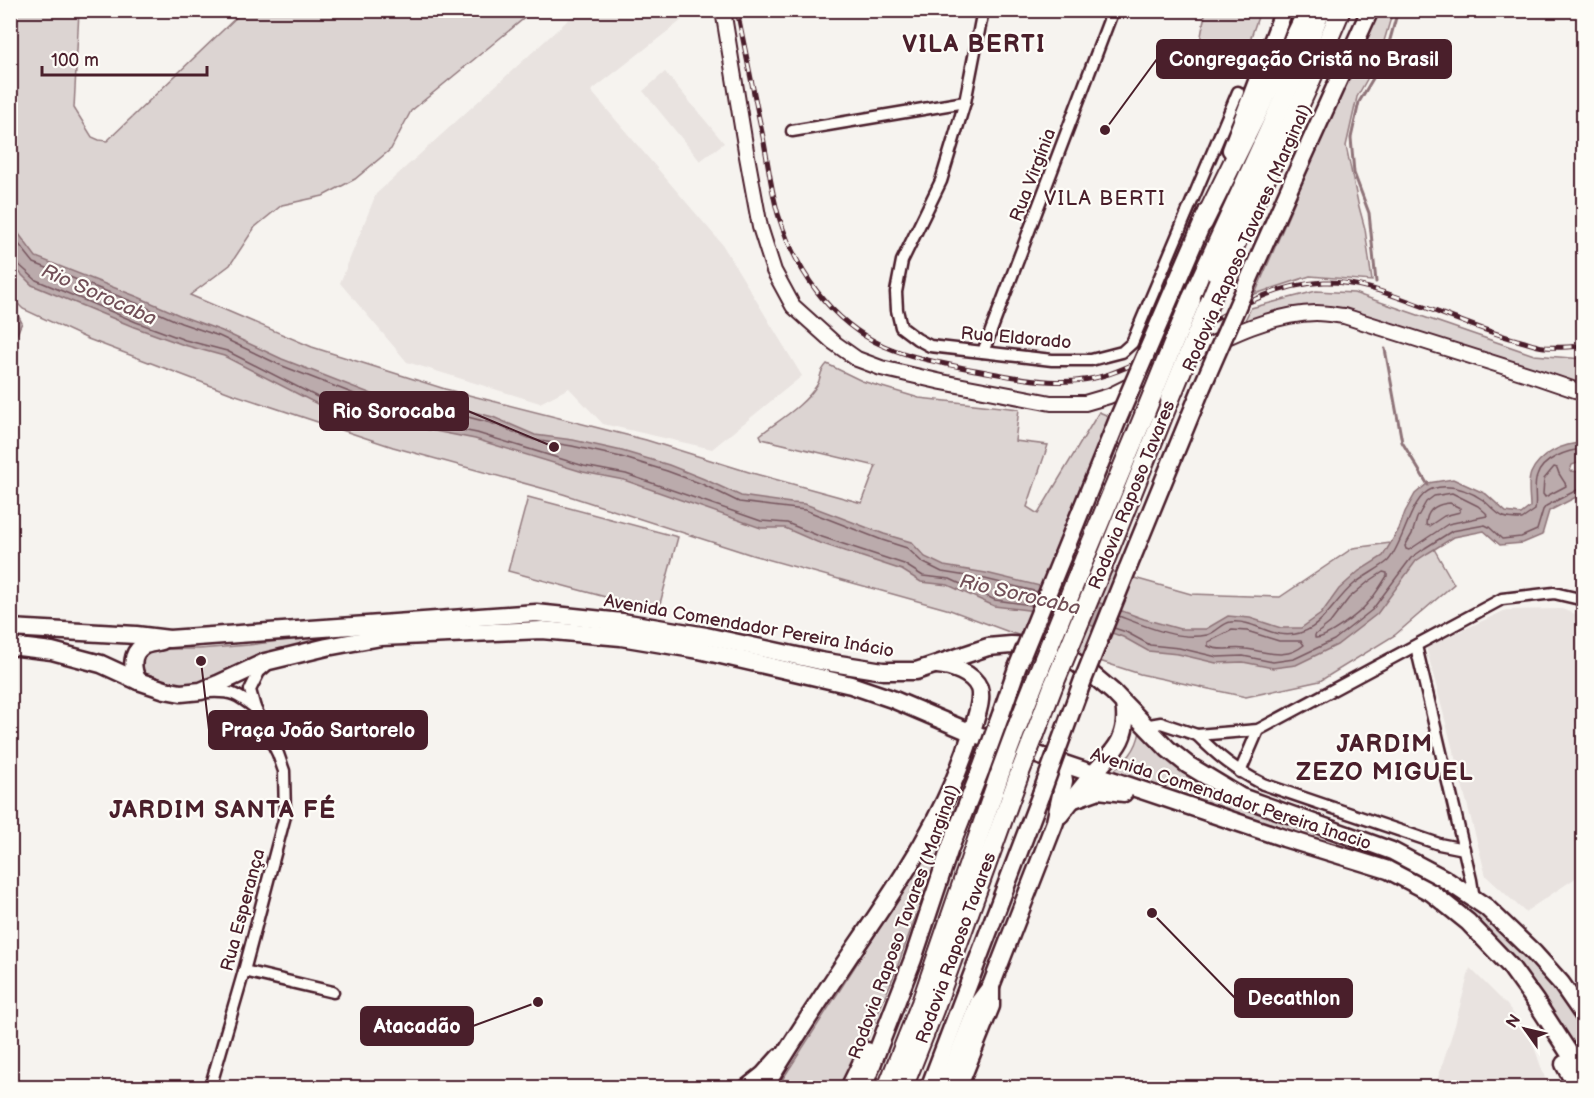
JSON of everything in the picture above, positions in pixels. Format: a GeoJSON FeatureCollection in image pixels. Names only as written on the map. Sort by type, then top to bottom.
{"type":"FeatureCollection","features":[{"type":"Feature","properties":{"kind":"highway"},"geometry":{"type":"LineString","coordinates":[[1203,223],[1284,10]]}},
{"type":"Feature","properties":{"kind":"highway"},"geometry":{"type":"LineString","coordinates":[[1203,223],[1308,10]]}},
{"type":"Feature","properties":{"kind":"highway","name":"Rodovia Raposo Tavares"},"geometry":{"type":"LineString","coordinates":[[887,1088],[921,1003],[1001,770],[1036,676],[1191,300],[1300,63],[1321,10]]}},
{"type":"Feature","properties":{"kind":"highway","name":"Rodovia Raposo Tavares"},"geometry":{"type":"LineString","coordinates":[[903,1088],[1054,684],[1218,282],[1341,10]]}},
{"type":"Feature","properties":{"kind":"highway","name":"Rodovia Raposo Tavares (Marginal)"},"geometry":{"type":"LineString","coordinates":[[929,1088],[1083,680],[1127,570],[1202,387],[1370,10]]}},
{"type":"Feature","properties":{"kind":"highway","name":"Rodovia Raposo Tavares (Marginal)"},"geometry":{"type":"LineString","coordinates":[[863,1088],[913,959],[950,848],[1017,668],[1118,419],[1203,223]]}},
{"type":"Feature","properties":{"kind":"highway","name":"Avenida Comendador Pereira Inácio"},"geometry":{"type":"LineString","coordinates":[[10,628],[169,639],[536,613],[622,622],[706,636],[820,661],[883,671],[916,671],[988,647],[1035,646],[1063,653],[1113,692],[1168,749],[1188,765],[1241,797],[1392,851],[1443,878],[1486,907],[1534,953],[1561,983],[1584,1016]]}},
{"type":"Feature","properties":{"kind":"highway","name":"Avenida Comendador Pereira Inácio"},"geometry":{"type":"LineString","coordinates":[[10,646],[52,651],[101,664],[138,681],[181,693],[201,690],[218,684],[265,662],[381,637],[542,630],[610,636],[699,650],[851,685],[892,699],[972,733]]}},
{"type":"Feature","properties":{"kind":"highway"},"geometry":{"type":"LineString","coordinates":[[138,681],[134,675],[133,666],[136,653],[143,646],[169,639]]}},
{"type":"Feature","properties":{"kind":"highway"},"geometry":{"type":"LineString","coordinates":[[770,1088],[800,1029],[905,876],[928,836],[960,766],[980,704],[979,687],[965,673],[935,665]]}},
{"type":"Feature","properties":{"kind":"highway"},"geometry":{"type":"LineString","coordinates":[[1055,822],[1093,774],[1111,756],[1119,743],[1125,730],[1124,704]]}},
{"type":"Feature","properties":{"kind":"highway"},"geometry":{"type":"LineString","coordinates":[[934,717],[963,717],[978,710]]}},
{"type":"Feature","properties":{"kind":"highway"},"geometry":{"type":"LineString","coordinates":[[934,717],[949,729],[955,738],[960,749],[960,766]]}},
{"type":"Feature","properties":{"kind":"highway","name":"Avenida Comendador Pereira Inacio"},"geometry":{"type":"LineString","coordinates":[[972,733],[1284,838],[1388,870],[1432,893],[1468,922],[1510,966]]}},
{"type":"Feature","properties":{"kind":"highway"},"geometry":{"type":"LineString","coordinates":[[945,1088],[979,1002],[991,986],[1055,822],[1064,781],[1057,762]]}},
{"type":"Feature","properties":{"kind":"highway"},"geometry":{"type":"LineString","coordinates":[[1073,799],[1099,790],[1115,791],[1140,798],[1155,795]]}},
{"type":"Feature","properties":{"kind":"highway"},"geometry":{"type":"LineString","coordinates":[[849,1088],[913,959]]}},
{"type":"Feature","properties":{"kind":"highway"},"geometry":{"type":"LineString","coordinates":[[1510,966],[1584,1076]]}},
{"type":"Feature","properties":{"kind":"highway"},"geometry":{"type":"LineString","coordinates":[[1510,966],[1577,1088]]}},
{"type":"Feature","properties":{"kind":"highway"},"geometry":{"type":"LineString","coordinates":[[958,1088],[991,1006],[991,986]]}},
{"type":"Feature","properties":{"kind":"highway"},"geometry":{"type":"LineString","coordinates":[[764,1088],[791,1046]]}},
{"type":"Feature","properties":{"kind":"main road"},"geometry":{"type":"LineString","coordinates":[[723,10],[760,227],[774,271],[793,306],[857,359],[881,368],[942,382],[1050,403],[1085,403],[1109,396],[1224,338],[1249,328],[1289,316],[1316,313],[1344,316],[1584,393]]}},
{"type":"Feature","properties":{"kind":"street","name":"Rua Eldorado"},"geometry":{"type":"LineString","coordinates":[[983,10],[965,102],[941,181],[902,261],[896,292],[901,327],[930,346],[1052,360],[1091,360],[1122,352],[1132,343],[1238,92]]}},
{"type":"Feature","properties":{"kind":"street","name":"Rua Virgínia"},"geometry":{"type":"LineString","coordinates":[[983,352],[1113,10]]}},
{"type":"Feature","properties":{"kind":"street"},"geometry":{"type":"LineString","coordinates":[[792,130],[965,102]]}},
{"type":"Feature","properties":{"kind":"street"},"geometry":{"type":"LineString","coordinates":[[1144,726],[1161,723],[1197,735],[1258,730],[1502,599],[1554,593],[1584,600]]}},
{"type":"Feature","properties":{"kind":"street"},"geometry":{"type":"LineString","coordinates":[[1416,646],[1474,899]]}},
{"type":"Feature","properties":{"kind":"street","name":"Rua Esperança"},"geometry":{"type":"LineString","coordinates":[[214,1087],[285,816],[284,771],[255,708],[250,690],[259,672],[267,665],[285,657]]}},
{"type":"Feature","properties":{"kind":"street"},"geometry":{"type":"LineString","coordinates":[[190,692],[228,692],[237,695],[255,708]]}},
{"type":"Feature","properties":{"kind":"street"},"geometry":{"type":"LineString","coordinates":[[1240,772],[1258,730]]}},
{"type":"Feature","properties":{"kind":"street"},"geometry":{"type":"LineString","coordinates":[[1197,735],[1219,757],[1240,772],[1263,784],[1439,844],[1464,849]]}},
{"type":"Feature","properties":{"kind":"street"},"geometry":{"type":"LineString","coordinates":[[244,970],[333,992]]}},
{"type":"Feature","properties":{"kind":"street"},"geometry":{"type":"LineString","coordinates":[[742,1088],[761,1073],[800,1029]]}},
{"type":"Feature","properties":{"kind":"shaded area"},"geometry":{"type":"Polygon","coordinates":[[[688,10],[691,13],[591,91],[722,244],[802,376],[712,449],[603,424],[569,388],[540,403],[407,362],[340,283],[376,194],[578,11],[688,10]]]}},
{"type":"Feature","properties":{"kind":"shaded area"},"geometry":{"type":"Polygon","coordinates":[[[11,11],[79,11],[74,108],[92,137],[107,141],[243,11],[533,11],[411,111],[391,149],[355,179],[323,196],[282,205],[255,227],[230,265],[190,295],[312,347],[445,389],[646,440],[752,473],[862,503],[876,466],[762,439],[760,435],[812,393],[827,364],[862,381],[919,398],[1019,409],[1015,441],[1048,445],[1027,507],[1038,514],[1099,412],[1111,417],[1056,556],[1191,594],[1280,597],[1353,548],[1413,540],[1434,549],[1454,584],[1395,635],[1320,681],[1246,697],[1140,674],[1012,633],[950,610],[752,555],[563,494],[393,447],[230,393],[88,339],[23,309],[11,297],[11,11]]]}},
{"type":"Feature","properties":{"kind":"shaded area"},"geometry":{"type":"Polygon","coordinates":[[[1197,11],[1260,11],[1238,75],[1196,64],[1205,14],[1197,11]]]}},
{"type":"Feature","properties":{"kind":"shaded area"},"geometry":{"type":"Polygon","coordinates":[[[1376,11],[1393,11],[1379,58],[1357,97],[1346,146],[1365,229],[1372,281],[1310,276],[1255,294],[1376,11]]]}},
{"type":"Feature","properties":{"kind":"shaded area"},"geometry":{"type":"Polygon","coordinates":[[[665,72],[724,143],[700,161],[643,91],[665,72]]]}},
{"type":"Feature","properties":{"kind":"shaded area"},"geometry":{"type":"Polygon","coordinates":[[[1316,291],[1354,293],[1534,355],[1583,359],[1583,387],[1349,313],[1243,324],[1251,308],[1316,291]]]}},
{"type":"Feature","properties":{"kind":"shaded area"},"geometry":{"type":"Polygon","coordinates":[[[528,497],[678,537],[658,611],[508,571],[528,497]]]}},
{"type":"Feature","properties":{"kind":"shaded area"},"geometry":{"type":"Polygon","coordinates":[[[1562,609],[1583,617],[1583,873],[1525,912],[1486,876],[1426,647],[1506,610],[1562,609]]]}},
{"type":"Feature","properties":{"kind":"shaded area"},"geometry":{"type":"Polygon","coordinates":[[[317,636],[320,640],[318,645],[206,683],[173,687],[148,676],[143,669],[144,656],[155,649],[199,649],[249,645],[317,636]]]}},
{"type":"Feature","properties":{"kind":"shaded area"},"geometry":{"type":"Polygon","coordinates":[[[1140,731],[1172,760],[1388,855],[1473,905],[1500,927],[1556,987],[1583,1026],[1583,1058],[1551,1011],[1446,896],[1112,772],[1130,754],[1140,731]]]}},
{"type":"Feature","properties":{"kind":"shaded area"},"geometry":{"type":"Polygon","coordinates":[[[972,751],[976,752],[895,973],[847,1087],[777,1088],[936,840],[972,751]]]}},
{"type":"Feature","properties":{"kind":"shaded area"},"geometry":{"type":"Polygon","coordinates":[[[1470,968],[1507,1005],[1531,1038],[1548,1087],[1435,1087],[1470,968]]]}},
{"type":"Feature","properties":{"kind":"water","name":"Rio Sorocaba"},"geometry":{"type":"Polygon","coordinates":[[[10,222],[36,257],[382,398],[438,403],[493,417],[535,435],[573,440],[622,451],[669,465],[741,496],[805,504],[911,542],[925,557],[944,566],[986,573],[1081,596],[1144,619],[1180,629],[1206,629],[1228,616],[1250,618],[1281,628],[1301,628],[1321,614],[1339,589],[1359,571],[1383,556],[1399,529],[1415,494],[1428,483],[1453,479],[1486,494],[1506,512],[1521,514],[1530,507],[1530,477],[1540,460],[1560,447],[1583,443],[1583,461],[1572,465],[1570,471],[1583,472],[1583,494],[1549,511],[1542,535],[1523,543],[1500,545],[1484,531],[1454,537],[1416,561],[1377,614],[1337,645],[1296,665],[1273,668],[1243,662],[1216,663],[1178,654],[1148,651],[1123,637],[1090,625],[1036,611],[994,606],[948,585],[921,582],[902,570],[817,542],[785,528],[761,528],[624,480],[583,472],[475,439],[329,410],[224,356],[134,327],[32,285],[11,264],[10,222]]]}},
{"type":"Feature","properties":{"kind":"water"},"geometry":{"type":"Polygon","coordinates":[[[18,315],[22,323],[11,345],[11,319],[18,315]]]}},
{"type":"Feature","properties":{"kind":"waterway"},"geometry":{"type":"LineString","coordinates":[[1376,282],[1369,213],[1354,173],[1351,138],[1359,102],[1385,58],[1398,10]]}},
{"type":"Feature","properties":{"kind":"waterway"},"geometry":{"type":"LineString","coordinates":[[1385,349],[1402,442],[1428,485]]}},
{"type":"Feature","properties":{"kind":"railway"},"geometry":{"type":"LineString","coordinates":[[737,10],[771,186],[785,234],[805,274],[831,308],[865,336],[884,346],[937,362],[1022,378],[1057,382],[1092,379],[1136,363],[1240,306],[1295,286],[1324,282],[1346,283],[1380,291],[1490,332],[1537,346],[1584,346]]}},
{"type":"Feature","properties":{"kind":"place","name":"Congregação Cristã no Brasil"},"geometry":{"type":"Point","coordinates":[1105,130]}},
{"type":"Feature","properties":{"kind":"place","name":"Rio Sorocaba"},"geometry":{"type":"Point","coordinates":[554,447]}},
{"type":"Feature","properties":{"kind":"place","name":"Praça João Sartorelo"},"geometry":{"type":"Point","coordinates":[201,661]}},
{"type":"Feature","properties":{"kind":"place","name":"Decathlon"},"geometry":{"type":"Point","coordinates":[1152,913]}},
{"type":"Feature","properties":{"kind":"place","name":"Atacadão"},"geometry":{"type":"Point","coordinates":[538,1002]}},
{"type":"Feature","properties":{"kind":"district","name":"VILA BERTI"},"geometry":{"type":"Point","coordinates":[974,44]}},
{"type":"Feature","properties":{"kind":"district","name":"VILA BERTI"},"geometry":{"type":"Point","coordinates":[1105,199]}},
{"type":"Feature","properties":{"kind":"district","name":"JARDIM ZEZO MIGUEL"},"geometry":{"type":"Point","coordinates":[1385,758]}},
{"type":"Feature","properties":{"kind":"district","name":"JARDIM SANTA FÉ"},"geometry":{"type":"Point","coordinates":[223,810]}}]}
